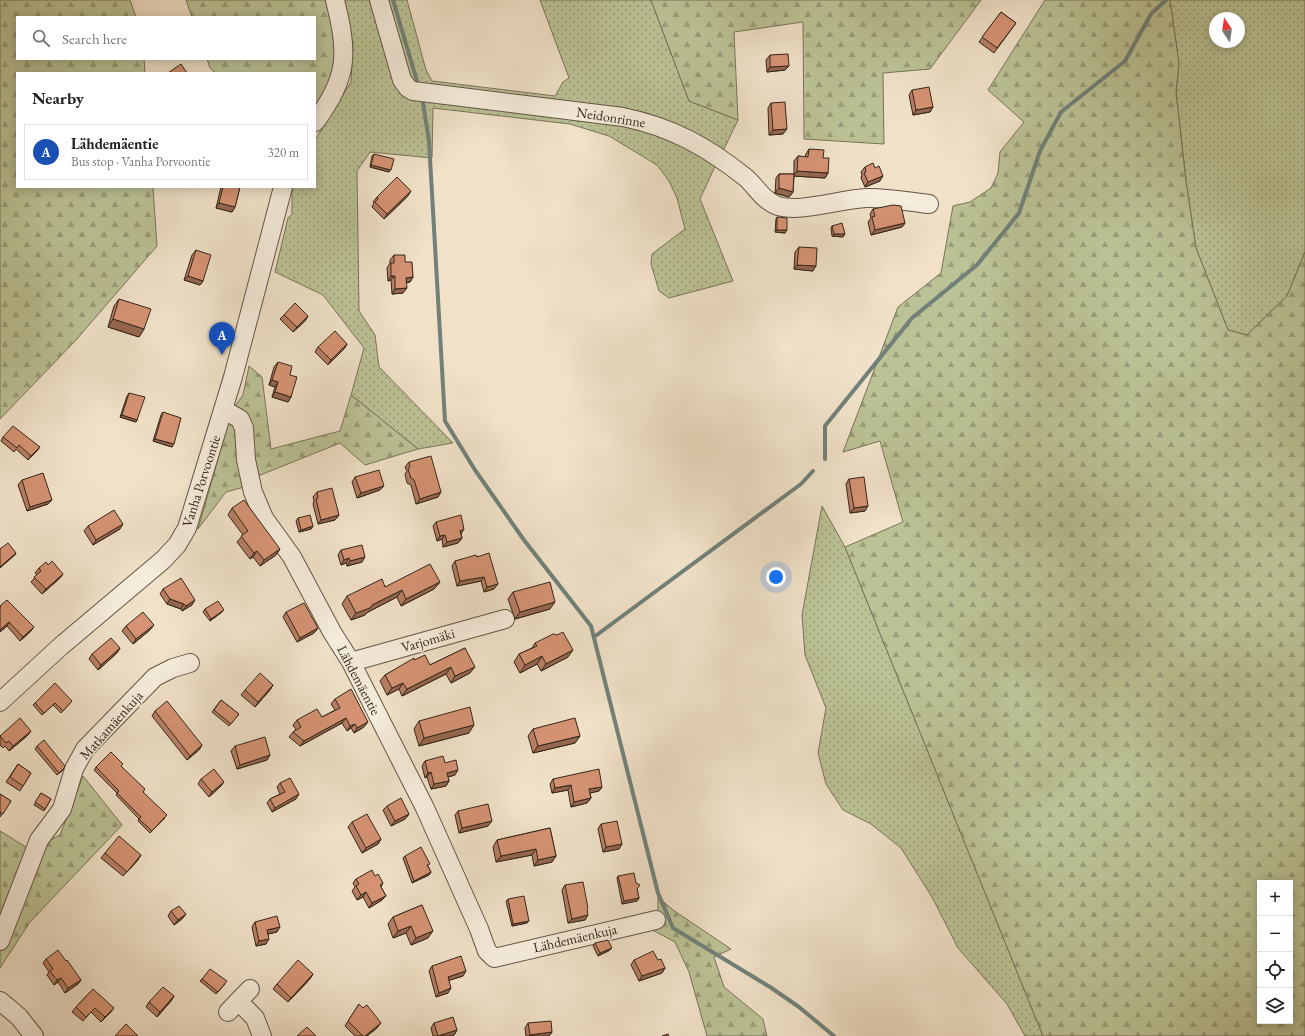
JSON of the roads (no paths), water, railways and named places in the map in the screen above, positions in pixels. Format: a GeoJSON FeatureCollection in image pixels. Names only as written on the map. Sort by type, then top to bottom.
{"type":"FeatureCollection","features":[{"type":"Feature","properties":{"kind":"street"},"geometry":{"type":"LineString","coordinates":[[316,120],[335,89],[344,61],[344,38],[335,0]]}},
{"type":"Feature","properties":{"kind":"street","name":"Neidonrinne"},"geometry":{"type":"LineString","coordinates":[[380,0],[402,80],[408,88],[413,91],[623,117],[650,122],[718,155],[752,182],[761,195],[777,206],[792,208],[867,198],[929,204]]}},
{"type":"Feature","properties":{"kind":"street","name":"Vanha Porvoontie"},"geometry":{"type":"LineString","coordinates":[[0,702],[61,646],[163,560],[177,545],[187,528],[224,410],[283,188]]}},
{"type":"Feature","properties":{"kind":"street","name":"Lähdemäentie"},"geometry":{"type":"LineString","coordinates":[[224,410],[240,419],[244,428],[246,460],[253,492],[264,518],[292,557],[332,632],[351,662],[425,808],[480,929],[487,951],[494,958]]}},
{"type":"Feature","properties":{"kind":"street","name":"Varjomäki"},"geometry":{"type":"LineString","coordinates":[[351,662],[505,619]]}},
{"type":"Feature","properties":{"kind":"street","name":"Matkamäenkuja"},"geometry":{"type":"LineString","coordinates":[[0,941],[39,840],[62,809],[74,769],[85,749],[155,677],[173,668],[190,663]]}},
{"type":"Feature","properties":{"kind":"street","name":"Lähdemäenkuja"},"geometry":{"type":"LineString","coordinates":[[494,958],[656,920]]}},
{"type":"Feature","properties":{"kind":"street"},"geometry":{"type":"LineString","coordinates":[[0,1001],[19,1017],[34,1036]]}},
{"type":"Feature","properties":{"kind":"street"},"geometry":{"type":"LineString","coordinates":[[239,1001],[255,1018],[262,1036]]}},
{"type":"Feature","properties":{"kind":"waterway"},"geometry":{"type":"LineString","coordinates":[[393,0],[419,88]]}},
{"type":"Feature","properties":{"kind":"waterway"},"geometry":{"type":"LineString","coordinates":[[825,459],[825,426],[912,318],[977,265],[1019,213],[1040,151],[1061,112],[1125,61],[1151,14],[1166,0]]}},
{"type":"Feature","properties":{"kind":"waterway"},"geometry":{"type":"LineString","coordinates":[[422,97],[429,141],[445,421],[475,470],[524,540],[591,626],[658,893],[673,928],[770,987],[799,1007],[834,1036]]}},
{"type":"Feature","properties":{"kind":"waterway"},"geometry":{"type":"LineString","coordinates":[[594,637],[801,484],[813,471]]}},
{"type":"Feature","properties":{"kind":"place","name":"Lähdemäentie"},"geometry":{"type":"Point","coordinates":[222,355]}}]}
